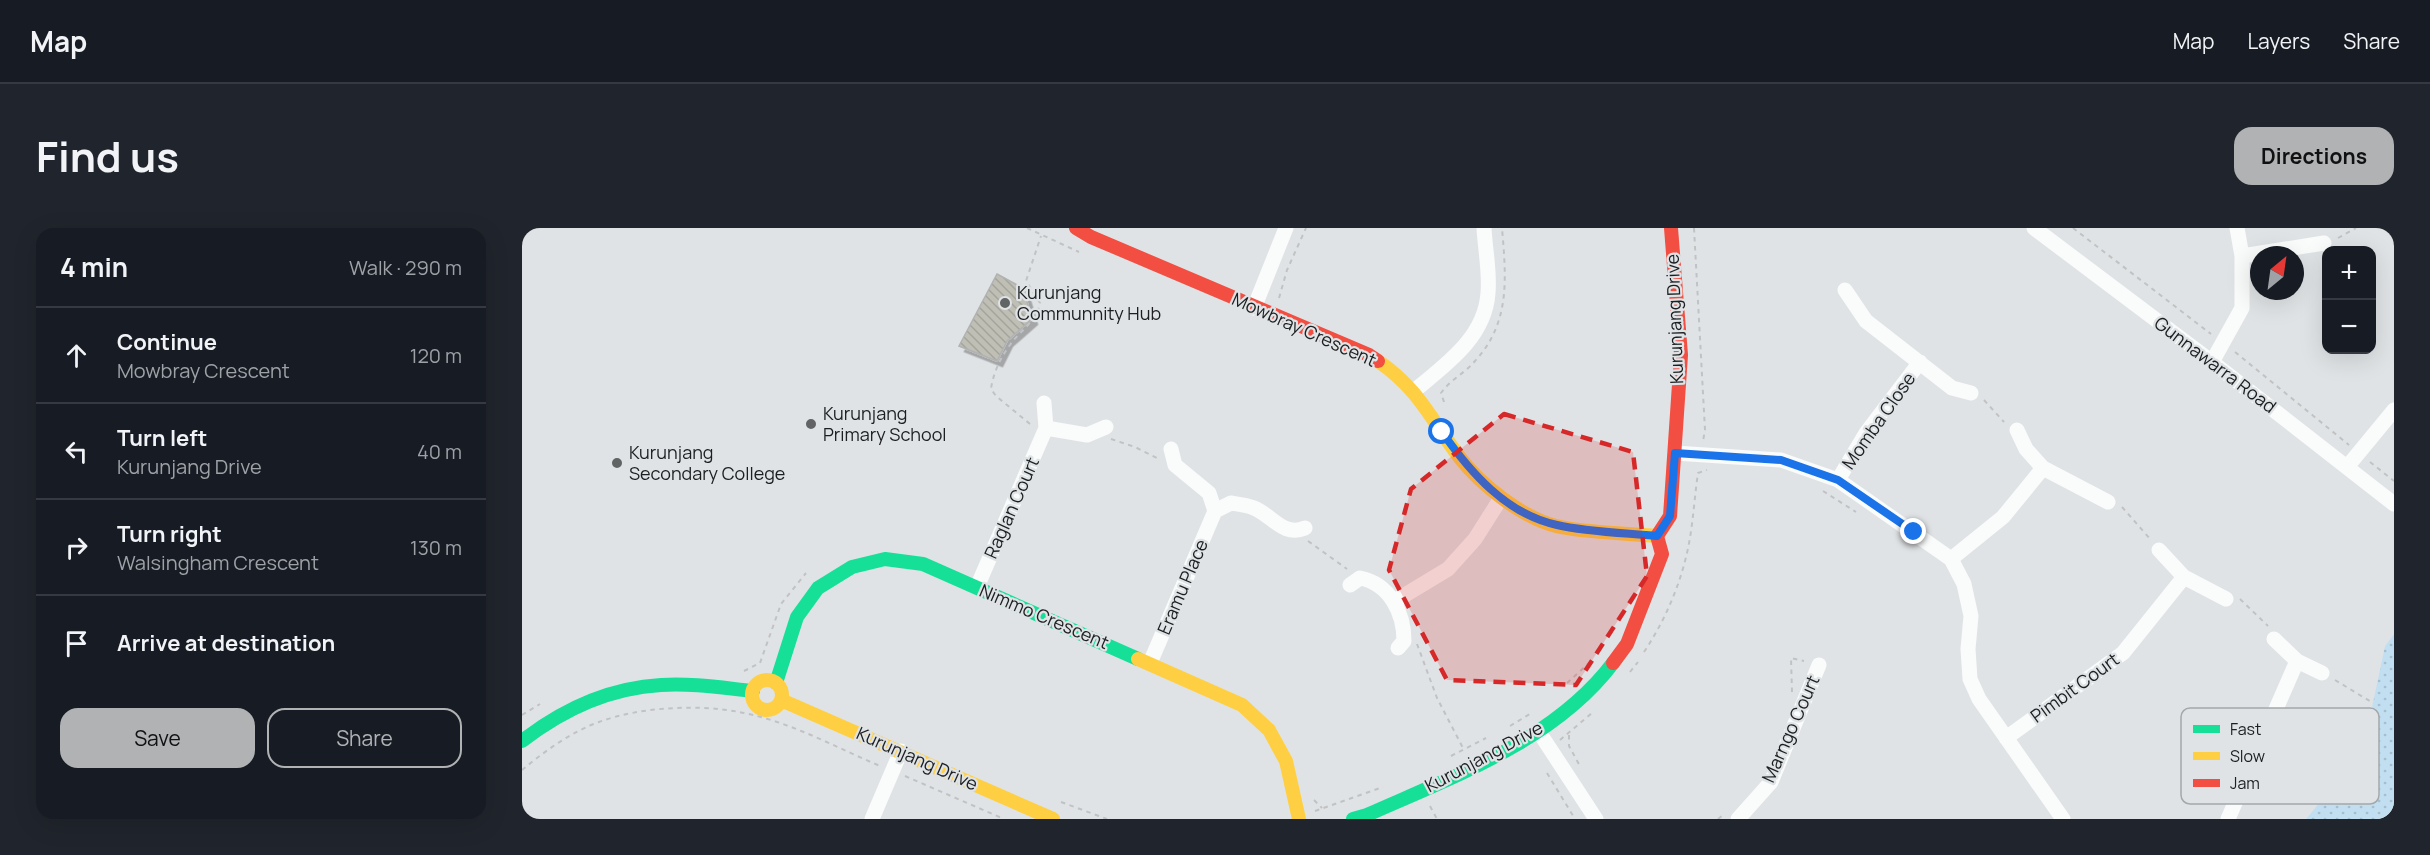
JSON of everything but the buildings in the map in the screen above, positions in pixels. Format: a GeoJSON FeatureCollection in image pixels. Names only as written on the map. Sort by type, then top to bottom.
{"type":"FeatureCollection","features":[{"type":"Feature","properties":{"kind":"street","name":"Mowbray Crescent"},"geometry":{"type":"LineString","coordinates":[[1076,228],[1091,237],[1254,308],[1369,355],[1397,374],[1414,391],[1461,460],[1501,498],[1526,514],[1556,525],[1657,536]]}},
{"type":"Feature","properties":{"kind":"street"},"geometry":{"type":"LineString","coordinates":[[1254,308],[1286,228]]}},
{"type":"Feature","properties":{"kind":"street"},"geometry":{"type":"LineString","coordinates":[[1414,391],[1468,343],[1481,321],[1488,295],[1484,228]]}},
{"type":"Feature","properties":{"kind":"street","name":"Kurunjang Drive"},"geometry":{"type":"LineString","coordinates":[[1353,819],[1463,771],[1539,732],[1597,684],[1627,644],[1662,554],[1657,536],[1670,516],[1681,355],[1671,228]]}},
{"type":"Feature","properties":{"kind":"street","name":"Gunnawarra Road"},"geometry":{"type":"LineString","coordinates":[[2034,228],[2212,362],[2394,504]]}},
{"type":"Feature","properties":{"kind":"street"},"geometry":{"type":"LineString","coordinates":[[2212,362],[2242,308],[2242,256],[2237,228]]}},
{"type":"Feature","properties":{"kind":"street"},"geometry":{"type":"LineString","coordinates":[[2242,256],[2324,243]]}},
{"type":"Feature","properties":{"kind":"street","name":"Momba Close"},"geometry":{"type":"LineString","coordinates":[[1845,290],[1866,321],[1952,388],[1971,393]]}},
{"type":"Feature","properties":{"kind":"street","name":"Momba Close"},"geometry":{"type":"LineString","coordinates":[[1838,480],[1866,433],[1920,362]]}},
{"type":"Feature","properties":{"kind":"street","name":"Raglan Court"},"geometry":{"type":"LineString","coordinates":[[977,587],[1045,430],[1044,403]]}},
{"type":"Feature","properties":{"kind":"street"},"geometry":{"type":"LineString","coordinates":[[2347,466],[2394,410]]}},
{"type":"Feature","properties":{"kind":"street"},"geometry":{"type":"LineString","coordinates":[[1045,430],[1087,435],[1106,427]]}},
{"type":"Feature","properties":{"kind":"street"},"geometry":{"type":"LineString","coordinates":[[2017,430],[2026,449],[2043,468],[2108,502]]}},
{"type":"Feature","properties":{"kind":"street"},"geometry":{"type":"LineString","coordinates":[[1171,449],[1175,465],[1209,493],[1215,511],[1231,503],[1254,508],[1285,530],[1301,530]]}},
{"type":"Feature","properties":{"kind":"street"},"geometry":{"type":"LineString","coordinates":[[1675,453],[1781,460],[1838,480],[1951,559],[1964,584],[1971,616],[1968,649],[1970,679],[1979,699],[2063,819]]}},
{"type":"Feature","properties":{"kind":"street"},"geometry":{"type":"LineString","coordinates":[[1951,559],[2003,517],[2043,468]]}},
{"type":"Feature","properties":{"kind":"street"},"geometry":{"type":"LineString","coordinates":[[1395,601],[1448,569],[1475,539],[1501,498]]}},
{"type":"Feature","properties":{"kind":"street","name":"Eramu Place"},"geometry":{"type":"LineString","coordinates":[[1150,663],[1215,511]]}},
{"type":"Feature","properties":{"kind":"street"},"geometry":{"type":"LineString","coordinates":[[2159,550],[2184,577],[2226,599]]}},
{"type":"Feature","properties":{"kind":"street","name":"Nimmo Crescent"},"geometry":{"type":"LineString","coordinates":[[776,683],[797,617],[818,588],[852,567],[885,559],[923,564],[1242,705],[1269,730],[1286,761],[1299,817]]}},
{"type":"Feature","properties":{"kind":"street","name":"Pimbit Court"},"geometry":{"type":"LineString","coordinates":[[2006,738],[2123,653],[2184,577]]}},
{"type":"Feature","properties":{"kind":"street"},"geometry":{"type":"LineString","coordinates":[[1355,582],[1370,580],[1395,601],[1404,624],[1404,641],[1398,648]]}},
{"type":"Feature","properties":{"kind":"street"},"geometry":{"type":"LineString","coordinates":[[2274,639],[2297,661],[2322,673]]}},
{"type":"Feature","properties":{"kind":"street"},"geometry":{"type":"LineString","coordinates":[[2276,708],[2297,661]]}},
{"type":"Feature","properties":{"kind":"street","name":"Marngo Court"},"geometry":{"type":"LineString","coordinates":[[1732,816],[1771,782],[1819,665]]}},
{"type":"Feature","properties":{"kind":"street"},"geometry":{"type":"LineString","coordinates":[[764,681],[776,683],[782,691],[781,700],[775,708],[761,708],[754,701],[753,691],[764,681]]}},
{"type":"Feature","properties":{"kind":"street"},"geometry":{"type":"LineString","coordinates":[[522,741],[542,724],[596,699],[648,686],[693,686],[753,691]]}},
{"type":"Feature","properties":{"kind":"street","name":"Kurunjang Drive"},"geometry":{"type":"LineString","coordinates":[[781,700],[1053,819]]}},
{"type":"Feature","properties":{"kind":"street"},"geometry":{"type":"LineString","coordinates":[[1539,732],[1596,819]]}},
{"type":"Feature","properties":{"kind":"street"},"geometry":{"type":"LineString","coordinates":[[872,819],[901,751]]}},
{"type":"Feature","properties":{"kind":"street"},"geometry":{"type":"LineString","coordinates":[[2228,819],[2235,804]]}},
{"type":"Feature","properties":{"kind":"path"},"geometry":{"type":"LineString","coordinates":[[1027,228],[1086,254]]}},
{"type":"Feature","properties":{"kind":"path"},"geometry":{"type":"LineString","coordinates":[[1276,317],[1283,303],[1278,297],[1284,279],[1306,228]]}},
{"type":"Feature","properties":{"kind":"path"},"geometry":{"type":"LineString","coordinates":[[2324,243],[2356,228]]}},
{"type":"Feature","properties":{"kind":"path"},"geometry":{"type":"LineString","coordinates":[[1041,236],[1026,281],[1040,303],[1038,314],[1011,344],[1001,360],[991,389],[996,396],[1031,425],[1045,430]]}},
{"type":"Feature","properties":{"kind":"path"},"geometry":{"type":"LineString","coordinates":[[1971,393],[1982,397],[2005,423],[2017,430]]}},
{"type":"Feature","properties":{"kind":"path"},"geometry":{"type":"LineString","coordinates":[[1091,433],[1135,447],[1180,470]]}},
{"type":"Feature","properties":{"kind":"path"},"geometry":{"type":"LineString","coordinates":[[1627,675],[1658,631],[1675,594],[1687,553],[1698,473],[1711,469]]}},
{"type":"Feature","properties":{"kind":"path"},"geometry":{"type":"LineString","coordinates":[[1821,489],[1858,512]]}},
{"type":"Feature","properties":{"kind":"path"},"geometry":{"type":"LineString","coordinates":[[2108,502],[2125,508],[2159,550]]}},
{"type":"Feature","properties":{"kind":"path"},"geometry":{"type":"LineString","coordinates":[[1301,530],[1355,582]]}},
{"type":"Feature","properties":{"kind":"path"},"geometry":{"type":"LineString","coordinates":[[2226,599],[2240,598],[2270,628],[2274,639]]}},
{"type":"Feature","properties":{"kind":"path"},"geometry":{"type":"LineString","coordinates":[[1404,624],[1416,640],[1437,698],[1464,749]]}},
{"type":"Feature","properties":{"kind":"path"},"geometry":{"type":"LineString","coordinates":[[1792,694],[1791,658],[1819,665]]}},
{"type":"Feature","properties":{"kind":"path"},"geometry":{"type":"LineString","coordinates":[[1567,684],[1590,662]]}},
{"type":"Feature","properties":{"kind":"path"},"geometry":{"type":"LineString","coordinates":[[2322,673],[2373,703]]}},
{"type":"Feature","properties":{"kind":"path"},"geometry":{"type":"LineString","coordinates":[[522,770],[558,743],[599,722],[662,708],[740,712],[782,724],[1004,819]]}},
{"type":"Feature","properties":{"kind":"path"},"geometry":{"type":"LineString","coordinates":[[1506,728],[1535,711]]}},
{"type":"Feature","properties":{"kind":"path"},"geometry":{"type":"LineString","coordinates":[[1549,747],[1569,734],[1592,713]]}},
{"type":"Feature","properties":{"kind":"path"},"geometry":{"type":"LineString","coordinates":[[1449,757],[1495,733]]}},
{"type":"Feature","properties":{"kind":"path"},"geometry":{"type":"LineString","coordinates":[[1569,734],[1569,746],[1584,773]]}},
{"type":"Feature","properties":{"kind":"path"},"geometry":{"type":"LineString","coordinates":[[1542,764],[1575,819]]}},
{"type":"Feature","properties":{"kind":"path"},"geometry":{"type":"LineString","coordinates":[[1299,817],[1391,784]]}},
{"type":"Feature","properties":{"kind":"path"},"geometry":{"type":"LineString","coordinates":[[1430,806],[1437,819]]}},
{"type":"Feature","properties":{"kind":"path"},"geometry":{"type":"LineString","coordinates":[[1718,819],[1732,816]]}},
{"type":"Feature","properties":{"kind":"highlighted area"},"geometry":{"type":"Polygon","coordinates":[[[1504,414],[1633,452],[1647,576],[1576,685],[1447,680],[1389,570],[1411,489],[1504,414]]]}},
{"type":"Feature","properties":{"kind":"shaded area"},"geometry":{"type":"Polygon","coordinates":[[[2394,634],[2394,819],[2306,819],[2318,804],[2379,804],[2379,708],[2372,708],[2385,646],[2394,634]]]}},
{"type":"Feature","properties":{"kind":"traffic: fast"},"geometry":{"type":"LineString","coordinates":[[776,683],[797,617],[818,588],[852,567],[885,559],[923,564],[1138,659]]}},
{"type":"Feature","properties":{"kind":"traffic: fast"},"geometry":{"type":"LineString","coordinates":[[1353,819],[1367,815],[1468,770],[1532,735],[1562,714],[1589,690],[1613,663]]}},
{"type":"Feature","properties":{"kind":"traffic: fast"},"geometry":{"type":"LineString","coordinates":[[522,741],[570,710],[623,691],[661,685],[707,686],[753,691]]}},
{"type":"Feature","properties":{"kind":"traffic: slow"},"geometry":{"type":"LineString","coordinates":[[1378,361],[1415,394],[1460,458],[1479,479],[1517,508],[1530,516],[1556,526],[1657,536]]}},
{"type":"Feature","properties":{"kind":"traffic: slow"},"geometry":{"type":"LineString","coordinates":[[1138,659],[1242,705],[1269,730],[1286,761],[1299,819]]}},
{"type":"Feature","properties":{"kind":"traffic: slow"},"geometry":{"type":"LineString","coordinates":[[767,680],[777,685],[782,695],[777,705],[767,710],[757,705],[752,695],[757,685],[767,680]]}},
{"type":"Feature","properties":{"kind":"traffic: slow"},"geometry":{"type":"LineString","coordinates":[[781,700],[1053,819]]}},
{"type":"Feature","properties":{"kind":"traffic: jam"},"geometry":{"type":"LineString","coordinates":[[1076,228],[1091,237],[1369,355],[1378,361]]}},
{"type":"Feature","properties":{"kind":"traffic: jam"},"geometry":{"type":"LineString","coordinates":[[1613,663],[1627,644],[1662,554],[1657,536],[1670,516],[1681,355],[1671,228]]}},
{"type":"Feature","properties":{"kind":"place","name":"Kurunjang Communnity Hub"},"geometry":{"type":"Point","coordinates":[1005,303]}},
{"type":"Feature","properties":{"kind":"place","name":"Kurunjang Primary School"},"geometry":{"type":"Point","coordinates":[811,424]}},
{"type":"Feature","properties":{"kind":"place","name":"Kurunjang Secondary College"},"geometry":{"type":"Point","coordinates":[617,463]}},
{"type":"Feature","properties":{"kind":"route"},"geometry":{"type":"LineString","coordinates":[[1442,432],[1461,460],[1501,498],[1526,514],[1556,525],[1657,536],[1670,516],[1675,453],[1781,460],[1838,480],[1914,532]]}}]}
